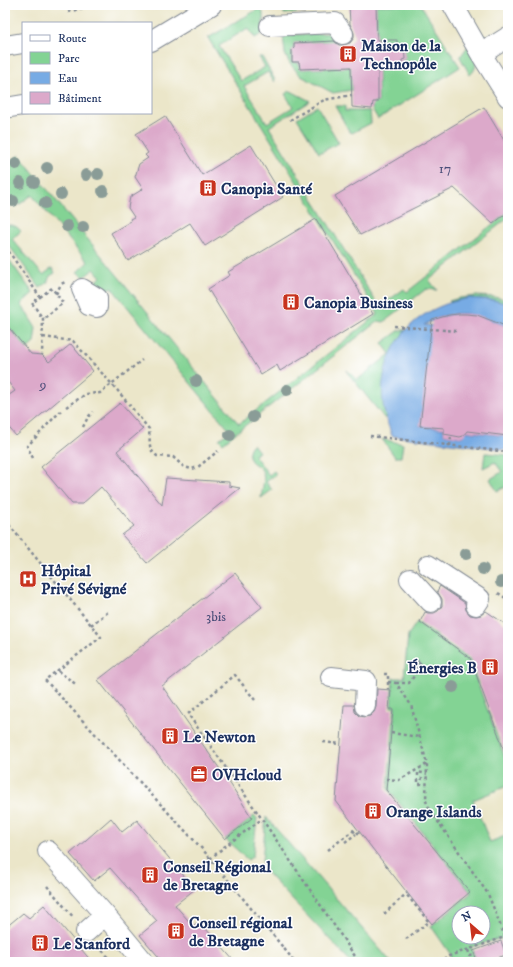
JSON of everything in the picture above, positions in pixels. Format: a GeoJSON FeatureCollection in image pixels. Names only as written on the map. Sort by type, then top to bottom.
{"type":"FeatureCollection","features":[{"type":"Feature","properties":{"kind":"street"},"geometry":{"type":"LineString","coordinates":[[152,40],[211,5]]}},
{"type":"Feature","properties":{"kind":"street"},"geometry":{"type":"LineString","coordinates":[[452,5],[508,97]]}},
{"type":"Feature","properties":{"kind":"street"},"geometry":{"type":"LineString","coordinates":[[270,26],[336,23],[343,34]]}},
{"type":"Feature","properties":{"kind":"street"},"geometry":{"type":"LineString","coordinates":[[481,54],[508,37]]}},
{"type":"Feature","properties":{"kind":"street"},"geometry":{"type":"LineString","coordinates":[[5,46],[22,43]]}},
{"type":"Feature","properties":{"kind":"street"},"geometry":{"type":"LineString","coordinates":[[5,108],[22,105]]}},
{"type":"Feature","properties":{"kind":"street"},"geometry":{"type":"LineString","coordinates":[[74,285],[90,304],[98,307]]}},
{"type":"Feature","properties":{"kind":"street"},"geometry":{"type":"LineString","coordinates":[[428,565],[480,599],[476,605]]}},
{"type":"Feature","properties":{"kind":"street"},"geometry":{"type":"LineString","coordinates":[[410,579],[431,602]]}},
{"type":"Feature","properties":{"kind":"street"},"geometry":{"type":"LineString","coordinates":[[331,676],[366,681],[365,706]]}},
{"type":"Feature","properties":{"kind":"street"},"geometry":{"type":"LineString","coordinates":[[48,851],[105,915],[144,962]]}},
{"type":"Feature","properties":{"kind":"street"},"geometry":{"type":"LineString","coordinates":[[86,932],[105,915]]}},
{"type":"Feature","properties":{"kind":"path"},"geometry":{"type":"LineString","coordinates":[[68,12],[94,5]]}},
{"type":"Feature","properties":{"kind":"path"},"geometry":{"type":"LineString","coordinates":[[290,120],[324,100],[352,95]]}},
{"type":"Feature","properties":{"kind":"path"},"geometry":{"type":"LineString","coordinates":[[5,246],[40,297]]}},
{"type":"Feature","properties":{"kind":"path"},"geometry":{"type":"LineString","coordinates":[[56,294],[61,284],[74,285]]}},
{"type":"Feature","properties":{"kind":"path"},"geometry":{"type":"LineString","coordinates":[[42,355],[43,319],[32,303],[52,288],[62,303],[43,319]]}},
{"type":"Feature","properties":{"kind":"path"},"geometry":{"type":"LineString","coordinates":[[394,326],[456,331]]}},
{"type":"Feature","properties":{"kind":"path"},"geometry":{"type":"LineString","coordinates":[[43,337],[73,341],[112,384],[148,429],[150,446],[152,451],[157,456],[173,457],[184,467],[192,469],[198,467],[218,451]]}},
{"type":"Feature","properties":{"kind":"path"},"geometry":{"type":"LineString","coordinates":[[66,407],[86,394],[100,393],[142,360]]}},
{"type":"Feature","properties":{"kind":"path"},"geometry":{"type":"LineString","coordinates":[[33,458],[27,446],[61,411]]}},
{"type":"Feature","properties":{"kind":"path"},"geometry":{"type":"LineString","coordinates":[[83,427],[88,417],[93,412]]}},
{"type":"Feature","properties":{"kind":"path"},"geometry":{"type":"LineString","coordinates":[[370,436],[508,452]]}},
{"type":"Feature","properties":{"kind":"path"},"geometry":{"type":"LineString","coordinates":[[450,446],[451,436]]}},
{"type":"Feature","properties":{"kind":"path"},"geometry":{"type":"LineString","coordinates":[[5,520],[101,637],[45,681],[210,859],[294,962]]}},
{"type":"Feature","properties":{"kind":"path"},"geometry":{"type":"LineString","coordinates":[[91,625],[108,612]]}},
{"type":"Feature","properties":{"kind":"path"},"geometry":{"type":"LineString","coordinates":[[388,682],[409,683],[417,672],[415,670],[421,662],[418,661],[413,669]]}},
{"type":"Feature","properties":{"kind":"path"},"geometry":{"type":"LineString","coordinates":[[58,671],[77,685]]}},
{"type":"Feature","properties":{"kind":"path"},"geometry":{"type":"LineString","coordinates":[[381,674],[388,674],[388,690]]}},
{"type":"Feature","properties":{"kind":"path"},"geometry":{"type":"LineString","coordinates":[[255,700],[235,675],[188,714],[262,819],[359,962]]}},
{"type":"Feature","properties":{"kind":"path"},"geometry":{"type":"LineString","coordinates":[[396,683],[411,704],[427,764],[426,801],[430,810],[488,894],[505,938],[449,956],[441,962]]}},
{"type":"Feature","properties":{"kind":"path"},"geometry":{"type":"LineString","coordinates":[[391,733],[420,737]]}},
{"type":"Feature","properties":{"kind":"path"},"geometry":{"type":"LineString","coordinates":[[323,742],[341,744]]}},
{"type":"Feature","properties":{"kind":"path"},"geometry":{"type":"LineString","coordinates":[[386,779],[399,780],[427,764]]}},
{"type":"Feature","properties":{"kind":"path"},"geometry":{"type":"LineString","coordinates":[[422,777],[421,784],[418,784],[418,772],[427,774]]}},
{"type":"Feature","properties":{"kind":"path"},"geometry":{"type":"LineString","coordinates":[[210,859],[262,819]]}},
{"type":"Feature","properties":{"kind":"path"},"geometry":{"type":"LineString","coordinates":[[328,850],[354,829],[356,834]]}},
{"type":"Feature","properties":{"kind":"path"},"geometry":{"type":"LineString","coordinates":[[345,842],[359,832]]}},
{"type":"Feature","properties":{"kind":"path"},"geometry":{"type":"LineString","coordinates":[[384,914],[407,894],[429,922],[406,939]]}},
{"type":"Feature","properties":{"kind":"path"},"geometry":{"type":"LineString","coordinates":[[468,950],[470,956],[475,955]]}},
{"type":"Feature","properties":{"kind":"green space"},"geometry":{"type":"Polygon","coordinates":[[[282,5],[297,5],[297,13],[284,14],[284,7],[282,5]]]}},
{"type":"Feature","properties":{"kind":"green space"},"geometry":{"type":"Polygon","coordinates":[[[376,5],[421,5],[460,67],[378,119],[372,109],[373,102],[378,102],[378,67],[402,66],[402,60],[405,59],[404,46],[397,46],[397,40],[377,40],[376,5]]]}},
{"type":"Feature","properties":{"kind":"green space"},"geometry":{"type":"Polygon","coordinates":[[[260,8],[263,13],[263,33],[255,38],[248,28],[219,46],[241,81],[265,67],[259,57],[262,57],[275,80],[274,82],[268,72],[244,86],[267,123],[293,107],[285,94],[288,92],[291,91],[310,101],[269,127],[379,307],[404,289],[407,292],[508,212],[508,218],[429,280],[437,290],[426,289],[384,322],[378,321],[223,443],[219,439],[230,431],[111,287],[100,296],[91,286],[101,277],[94,269],[84,277],[77,272],[88,262],[32,195],[20,204],[7,203],[5,201],[5,167],[19,155],[239,424],[378,314],[208,38],[260,8]]]}},
{"type":"Feature","properties":{"kind":"green space"},"geometry":{"type":"Polygon","coordinates":[[[336,33],[342,41],[294,43],[294,48],[292,50],[292,62],[299,63],[300,69],[351,67],[352,90],[333,93],[301,76],[290,64],[285,54],[283,35],[336,33]]]}},
{"type":"Feature","properties":{"kind":"green space"},"geometry":{"type":"Polygon","coordinates":[[[468,46],[476,64],[470,75],[460,57],[468,46]]]}},
{"type":"Feature","properties":{"kind":"green space"},"geometry":{"type":"Polygon","coordinates":[[[317,106],[339,143],[319,153],[297,118],[317,106]]]}},
{"type":"Feature","properties":{"kind":"green space"},"geometry":{"type":"Polygon","coordinates":[[[335,106],[345,106],[345,111],[370,111],[371,123],[352,133],[349,131],[335,106]]]}},
{"type":"Feature","properties":{"kind":"green space"},"geometry":{"type":"Polygon","coordinates":[[[8,225],[16,226],[21,231],[12,239],[43,275],[52,268],[55,273],[50,276],[47,283],[40,288],[5,240],[5,227],[8,225]]]}},
{"type":"Feature","properties":{"kind":"green space"},"geometry":{"type":"Polygon","coordinates":[[[5,254],[33,293],[21,304],[36,328],[34,343],[27,349],[5,323],[5,254]]]}},
{"type":"Feature","properties":{"kind":"green space"},"geometry":{"type":"Polygon","coordinates":[[[476,296],[494,297],[508,300],[508,304],[479,298],[449,301],[476,296]]]}},
{"type":"Feature","properties":{"kind":"green space"},"geometry":{"type":"Polygon","coordinates":[[[400,330],[406,330],[388,361],[383,382],[385,419],[347,372],[347,370],[357,380],[390,354],[382,343],[400,330]]]}},
{"type":"Feature","properties":{"kind":"green space"},"geometry":{"type":"Polygon","coordinates":[[[382,439],[403,444],[401,457],[395,457],[382,439]]]}},
{"type":"Feature","properties":{"kind":"green space"},"geometry":{"type":"Polygon","coordinates":[[[253,444],[259,452],[254,455],[269,475],[274,471],[276,474],[266,482],[272,490],[261,498],[264,476],[262,470],[250,460],[249,450],[253,444]]]}},
{"type":"Feature","properties":{"kind":"green space"},"geometry":{"type":"Polygon","coordinates":[[[485,453],[508,455],[508,486],[497,491],[490,479],[502,472],[495,462],[483,468],[485,453]]]}},
{"type":"Feature","properties":{"kind":"green space"},"geometry":{"type":"Polygon","coordinates":[[[417,622],[469,659],[508,766],[508,787],[507,786],[473,800],[490,842],[508,835],[507,953],[502,938],[491,941],[491,905],[456,905],[471,893],[388,789],[395,707],[391,707],[393,678],[404,678],[408,635],[417,622]]]}},
{"type":"Feature","properties":{"kind":"green space"},"geometry":{"type":"Polygon","coordinates":[[[254,816],[257,818],[253,856],[248,860],[225,839],[254,816]]]}},
{"type":"Feature","properties":{"kind":"green space"},"geometry":{"type":"Polygon","coordinates":[[[266,817],[391,962],[351,962],[266,872],[262,861],[266,817]]]}},
{"type":"Feature","properties":{"kind":"green space"},"geometry":{"type":"Polygon","coordinates":[[[451,910],[451,945],[478,945],[471,947],[477,962],[444,962],[451,955],[431,926],[451,910]]]}},
{"type":"Feature","properties":{"kind":"water"},"geometry":{"type":"Polygon","coordinates":[[[469,298],[494,300],[508,304],[508,327],[466,314],[447,315],[424,325],[438,326],[420,426],[449,429],[444,430],[444,434],[460,437],[463,436],[464,431],[508,436],[508,450],[392,436],[384,410],[382,390],[388,360],[397,342],[407,329],[424,315],[445,304],[469,298]]]}},
{"type":"Feature","properties":{"kind":"building","name":"Maison de la Technopôle"},"geometry":{"type":"Polygon","coordinates":[[[349,5],[376,5],[377,40],[397,40],[397,46],[404,46],[405,59],[402,60],[402,66],[378,67],[378,102],[373,102],[372,109],[352,107],[351,67],[300,69],[299,62],[292,62],[292,50],[294,48],[294,43],[334,41],[339,45],[344,45],[350,43],[354,38],[354,33],[350,24],[349,5]]]}},
{"type":"Feature","properties":{"kind":"building"},"geometry":{"type":"Polygon","coordinates":[[[484,107],[508,147],[508,212],[493,224],[454,188],[360,235],[335,196],[484,107]]]}},
{"type":"Feature","properties":{"kind":"building","name":"Canopia Santé"},"geometry":{"type":"Polygon","coordinates":[[[165,116],[202,175],[251,145],[283,197],[205,246],[190,223],[128,261],[111,233],[131,221],[130,219],[134,217],[128,208],[130,197],[143,189],[135,177],[139,164],[148,158],[145,155],[148,153],[136,134],[165,116]]]}},
{"type":"Feature","properties":{"kind":"building","name":"Canopia Business"},"geometry":{"type":"Polygon","coordinates":[[[316,219],[373,314],[280,371],[277,365],[261,375],[208,289],[230,275],[228,272],[316,219]]]}},
{"type":"Feature","properties":{"kind":"building"},"geometry":{"type":"Polygon","coordinates":[[[458,314],[477,315],[508,327],[508,436],[467,431],[460,437],[444,434],[444,428],[420,426],[432,320],[458,314]]]}},
{"type":"Feature","properties":{"kind":"building"},"geometry":{"type":"Polygon","coordinates":[[[5,323],[31,354],[42,355],[49,362],[71,344],[93,371],[16,436],[5,423],[5,398],[15,391],[5,378],[5,323]]]}},
{"type":"Feature","properties":{"kind":"building"},"geometry":{"type":"Polygon","coordinates":[[[120,403],[143,429],[117,451],[162,505],[166,478],[229,482],[229,486],[240,488],[147,563],[122,535],[134,526],[101,487],[82,504],[72,504],[41,467],[120,403]]]}},
{"type":"Feature","properties":{"kind":"building","name":"Le Newton"},"geometry":{"type":"Polygon","coordinates":[[[235,573],[262,607],[162,686],[231,785],[252,818],[225,839],[98,680],[235,573]]]}},
{"type":"Feature","properties":{"kind":"building","name":"Énergies B"},"geometry":{"type":"Polygon","coordinates":[[[440,586],[465,603],[466,610],[470,615],[481,615],[486,611],[508,626],[508,758],[470,658],[420,622],[425,612],[434,613],[442,606],[442,599],[437,591],[440,586]]]}},
{"type":"Feature","properties":{"kind":"building","name":"Orange Islands"},"geometry":{"type":"Polygon","coordinates":[[[377,689],[391,690],[389,709],[393,709],[386,790],[470,892],[455,905],[451,905],[451,908],[432,924],[336,801],[344,705],[354,705],[355,712],[359,716],[365,717],[370,716],[376,707],[377,689]]]}},
{"type":"Feature","properties":{"kind":"building","name":"Conseil Régional de Bretagne"},"geometry":{"type":"Polygon","coordinates":[[[111,818],[122,832],[137,820],[195,889],[175,905],[193,926],[199,921],[235,962],[163,962],[140,935],[157,921],[110,868],[94,881],[70,854],[111,818]]]}},
{"type":"Feature","properties":{"kind":"building","name":"Le Stanford"},"geometry":{"type":"Polygon","coordinates":[[[44,905],[92,962],[9,962],[5,957],[5,928],[23,913],[29,918],[44,905]]]}},
{"type":"Feature","properties":{"kind":"building"},"geometry":{"type":"Polygon","coordinates":[[[501,941],[506,955],[485,962],[478,962],[473,951],[501,941]]]}},
{"type":"Feature","properties":{"kind":"place","name":"Maison de la Technopôle"},"geometry":{"type":"Point","coordinates":[348,54]}},
{"type":"Feature","properties":{"kind":"place","name":"Canopia Santé"},"geometry":{"type":"Point","coordinates":[208,188]}},
{"type":"Feature","properties":{"kind":"place","name":"Canopia Business"},"geometry":{"type":"Point","coordinates":[291,302]}},
{"type":"Feature","properties":{"kind":"place","name":"Hôpital Privé Sévigné"},"geometry":{"type":"Point","coordinates":[28,579]}},
{"type":"Feature","properties":{"kind":"place","name":"Énergies B"},"geometry":{"type":"Point","coordinates":[490,667]}},
{"type":"Feature","properties":{"kind":"place","name":"Le Newton"},"geometry":{"type":"Point","coordinates":[170,736]}},
{"type":"Feature","properties":{"kind":"place","name":"OVHcloud"},"geometry":{"type":"Point","coordinates":[199,774]}},
{"type":"Feature","properties":{"kind":"place","name":"Orange Islands"},"geometry":{"type":"Point","coordinates":[373,811]}},
{"type":"Feature","properties":{"kind":"place","name":"Conseil Régional de Bretagne"},"geometry":{"type":"Point","coordinates":[150,875]}},
{"type":"Feature","properties":{"kind":"place","name":"Conseil régional de Bretagne"},"geometry":{"type":"Point","coordinates":[176,931]}},
{"type":"Feature","properties":{"kind":"place","name":"Le Stanford"},"geometry":{"type":"Point","coordinates":[40,943]}}]}
